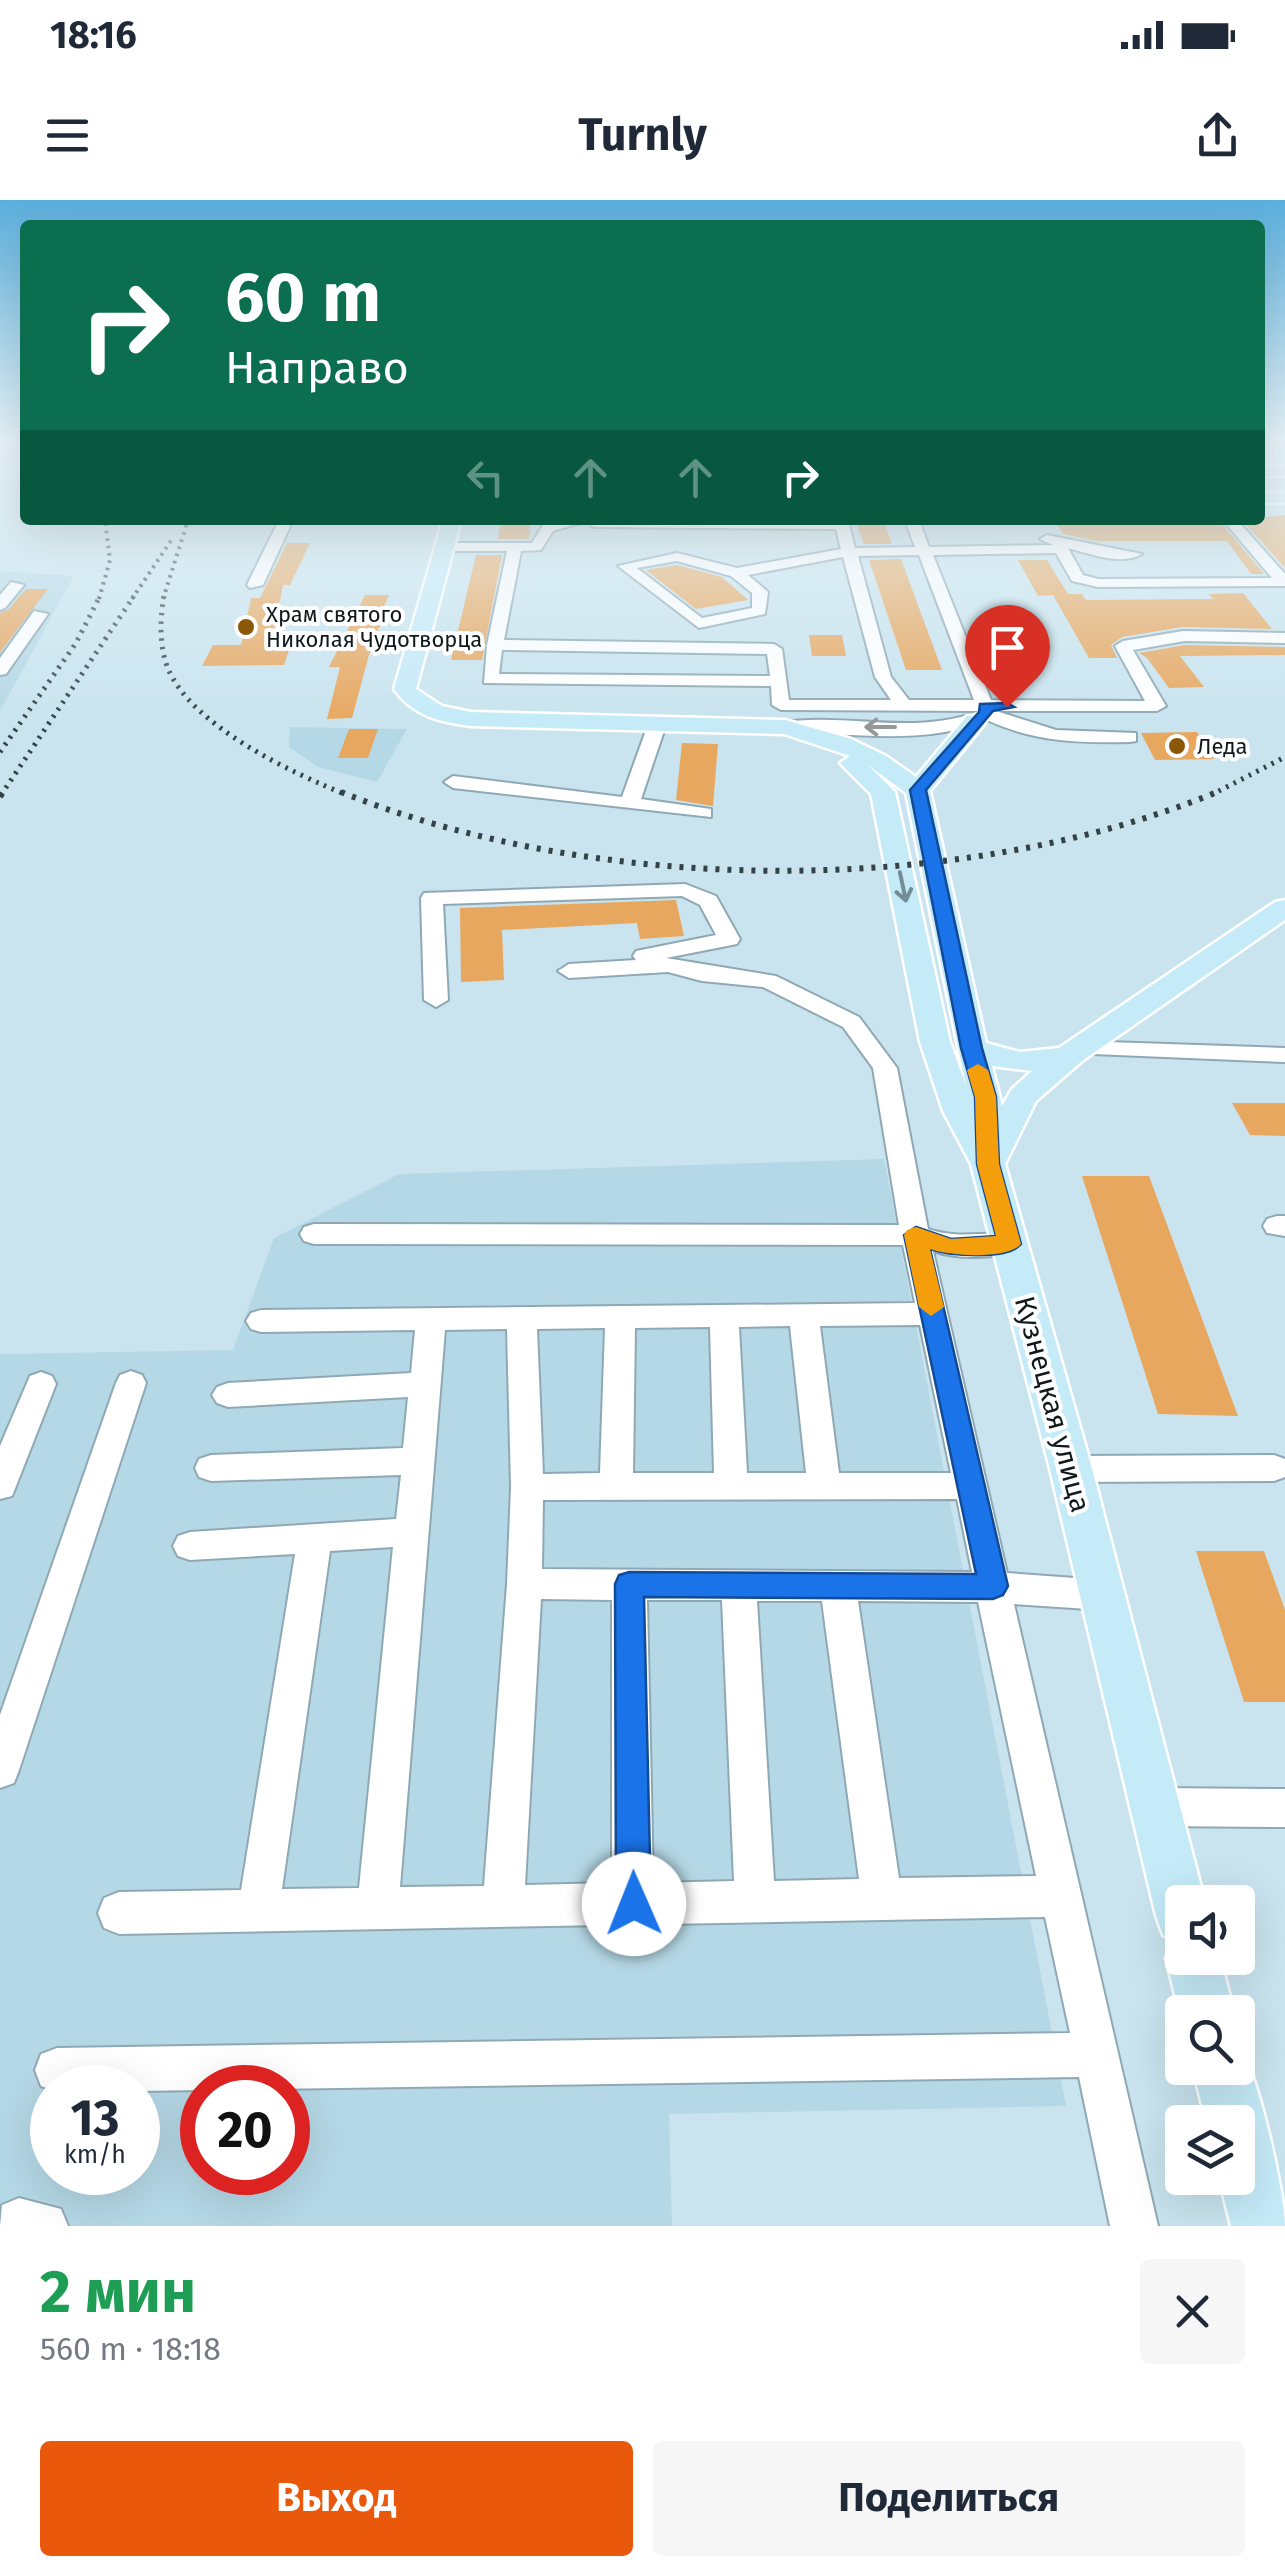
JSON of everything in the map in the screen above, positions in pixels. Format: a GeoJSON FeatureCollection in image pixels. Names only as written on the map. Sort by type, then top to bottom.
{"type":"FeatureCollection","features":[{"type":"Feature","properties":{"kind":"main road"},"geometry":{"type":"LineString","coordinates":[[447,536],[405,689],[417,703],[459,717],[785,727],[843,744],[878,761],[918,790],[985,1097],[988,1164]]}},
{"type":"Feature","properties":{"kind":"main road"},"geometry":{"type":"LineString","coordinates":[[918,790],[982,714]]}},
{"type":"Feature","properties":{"kind":"main road"},"geometry":{"type":"LineString","coordinates":[[785,727],[828,746],[859,768],[883,792],[935,1042],[959,1111],[988,1164]]}},
{"type":"Feature","properties":{"kind":"main road"},"geometry":{"type":"LineString","coordinates":[[988,1164],[1023,1096],[1074,1051],[1285,908]]}},
{"type":"Feature","properties":{"kind":"main road"},"geometry":{"type":"LineString","coordinates":[[972,1048],[1007,1064],[1038,1064],[1074,1051]]}},
{"type":"Feature","properties":{"kind":"main road","name":"Кузнецкая улица"},"geometry":{"type":"LineString","coordinates":[[988,1164],[1071,1469],[1174,1885]]}},
{"type":"Feature","properties":{"kind":"main road"},"geometry":{"type":"LineString","coordinates":[[1253,2195],[1261,2226]]}},
{"type":"Feature","properties":{"kind":"street"},"geometry":{"type":"LineString","coordinates":[[255,585],[279,536]]}},
{"type":"Feature","properties":{"kind":"street"},"geometry":{"type":"LineString","coordinates":[[444,547],[536,547],[543,536]]}},
{"type":"Feature","properties":{"kind":"street"},"geometry":{"type":"LineString","coordinates":[[800,536],[807,562]]}},
{"type":"Feature","properties":{"kind":"street"},"geometry":{"type":"LineString","coordinates":[[845,536],[884,678],[904,706]]}},
{"type":"Feature","properties":{"kind":"street"},"geometry":{"type":"LineString","coordinates":[[918,536],[982,714]]}},
{"type":"Feature","properties":{"kind":"street"},"geometry":{"type":"LineString","coordinates":[[736,574],[760,592],[760,611],[699,623],[625,566],[677,557],[714,564],[736,574],[849,552],[922,548],[998,556],[1060,549],[1078,578],[1098,583],[1284,582],[1244,536]]}},
{"type":"Feature","properties":{"kind":"street"},"geometry":{"type":"LineString","coordinates":[[922,548],[953,540],[1048,539],[1108,554],[1135,554]]}},
{"type":"Feature","properties":{"kind":"street"},"geometry":{"type":"LineString","coordinates":[[516,547],[490,680],[779,682]]}},
{"type":"Feature","properties":{"kind":"street"},"geometry":{"type":"LineString","coordinates":[[0,606],[16,585]]}},
{"type":"Feature","properties":{"kind":"street"},"geometry":{"type":"LineString","coordinates":[[0,670],[40,614]]}},
{"type":"Feature","properties":{"kind":"street"},"geometry":{"type":"LineString","coordinates":[[496,645],[774,649],[781,706],[904,706],[982,714],[1156,706],[1123,646],[1166,642],[1183,636],[1285,638]]}},
{"type":"Feature","properties":{"kind":"street"},"geometry":{"type":"LineString","coordinates":[[785,727],[942,727],[982,714],[1024,732],[1057,738],[1130,737]]}},
{"type":"Feature","properties":{"kind":"street"},"geometry":{"type":"LineString","coordinates":[[630,803],[658,722]]}},
{"type":"Feature","properties":{"kind":"street"},"geometry":{"type":"LineString","coordinates":[[454,782],[704,812]]}},
{"type":"Feature","properties":{"kind":"street"},"geometry":{"type":"LineString","coordinates":[[436,1000],[432,898],[684,890],[708,901],[729,939],[569,971],[668,965],[702,974],[768,981],[851,1022],[885,1068],[916,1235],[1134,2226]]}},
{"type":"Feature","properties":{"kind":"street"},"geometry":{"type":"LineString","coordinates":[[1074,1051],[1285,1056]]}},
{"type":"Feature","properties":{"kind":"street"},"geometry":{"type":"LineString","coordinates":[[314,1234],[916,1235],[950,1248],[1010,1244]]}},
{"type":"Feature","properties":{"kind":"street"},"geometry":{"type":"LineString","coordinates":[[260,1321],[933,1314]]}},
{"type":"Feature","properties":{"kind":"street"},"geometry":{"type":"LineString","coordinates":[[724,1316],[731,1486]]}},
{"type":"Feature","properties":{"kind":"street"},"geometry":{"type":"LineString","coordinates":[[804,1316],[824,1486]]}},
{"type":"Feature","properties":{"kind":"street"},"geometry":{"type":"LineString","coordinates":[[503,1906],[524,1584],[527,1487],[522,1318]]}},
{"type":"Feature","properties":{"kind":"street"},"geometry":{"type":"LineString","coordinates":[[616,1486],[620,1318]]}},
{"type":"Feature","properties":{"kind":"street"},"geometry":{"type":"LineString","coordinates":[[378,1908],[431,1320]]}},
{"type":"Feature","properties":{"kind":"street"},"geometry":{"type":"LineString","coordinates":[[0,1770],[131,1383]]}},
{"type":"Feature","properties":{"kind":"street"},"geometry":{"type":"LineString","coordinates":[[0,1486],[41,1384]]}},
{"type":"Feature","properties":{"kind":"street"},"geometry":{"type":"LineString","coordinates":[[228,1395],[425,1384]]}},
{"type":"Feature","properties":{"kind":"street"},"geometry":{"type":"LineString","coordinates":[[211,1468],[418,1460]]}},
{"type":"Feature","properties":{"kind":"street"},"geometry":{"type":"LineString","coordinates":[[1071,1469],[1274,1468]]}},
{"type":"Feature","properties":{"kind":"street"},"geometry":{"type":"LineString","coordinates":[[527,1487],[971,1486]]}},
{"type":"Feature","properties":{"kind":"street"},"geometry":{"type":"LineString","coordinates":[[190,1546],[412,1532]]}},
{"type":"Feature","properties":{"kind":"street"},"geometry":{"type":"LineString","coordinates":[[258,1911],[315,1538]]}},
{"type":"Feature","properties":{"kind":"street"},"geometry":{"type":"LineString","coordinates":[[524,1584],[993,1586],[1102,1595]]}},
{"type":"Feature","properties":{"kind":"street"},"geometry":{"type":"LineString","coordinates":[[629,1584],[634,1904]]}},
{"type":"Feature","properties":{"kind":"street"},"geometry":{"type":"LineString","coordinates":[[739,1585],[755,1902]]}},
{"type":"Feature","properties":{"kind":"street"},"geometry":{"type":"LineString","coordinates":[[838,1586],[882,1900]]}},
{"type":"Feature","properties":{"kind":"street"},"geometry":{"type":"LineString","coordinates":[[1155,1807],[1285,1808]]}},
{"type":"Feature","properties":{"kind":"street"},"geometry":{"type":"LineString","coordinates":[[120,1913],[1062,1896]]}},
{"type":"Feature","properties":{"kind":"street"},"geometry":{"type":"LineString","coordinates":[[160,2069],[1097,2055]]}},
{"type":"Feature","properties":{"kind":"shaded area"},"geometry":{"type":"Polygon","coordinates":[[[0,571],[74,576],[0,711],[0,571]]]}},
{"type":"Feature","properties":{"kind":"shaded area"},"geometry":{"type":"Polygon","coordinates":[[[290,727],[407,729],[377,782],[318,767],[289,747],[290,727]]]}},
{"type":"Feature","properties":{"kind":"shaded area"},"geometry":{"type":"Polygon","coordinates":[[[884,1159],[1066,2106],[669,2114],[672,2226],[0,2226],[0,1354],[233,1350],[274,1238],[399,1174],[884,1159]]]}},
{"type":"Feature","properties":{"kind":"building"},"geometry":{"type":"Polygon","coordinates":[[[499,536],[529,536],[529,539],[498,539],[499,536]]]}},
{"type":"Feature","properties":{"kind":"building"},"geometry":{"type":"Polygon","coordinates":[[[861,536],[889,536],[892,544],[864,544],[861,536]]]}},
{"type":"Feature","properties":{"kind":"building"},"geometry":{"type":"Polygon","coordinates":[[[1070,536],[1232,536],[1264,574],[1251,574],[1227,541],[1096,541],[1070,536]]]}},
{"type":"Feature","properties":{"kind":"building"},"geometry":{"type":"Polygon","coordinates":[[[1256,536],[1285,536],[1285,568],[1256,536]]]}},
{"type":"Feature","properties":{"kind":"building"},"geometry":{"type":"Polygon","coordinates":[[[287,543],[310,543],[290,585],[283,585],[272,641],[292,641],[284,665],[202,666],[213,645],[241,645],[251,598],[260,598],[287,543]]]}},
{"type":"Feature","properties":{"kind":"building"},"geometry":{"type":"Polygon","coordinates":[[[476,555],[502,555],[482,660],[451,660],[476,555]]]}},
{"type":"Feature","properties":{"kind":"building"},"geometry":{"type":"Polygon","coordinates":[[[901,559],[942,670],[906,670],[869,560],[901,559]]]}},
{"type":"Feature","properties":{"kind":"building"},"geometry":{"type":"Polygon","coordinates":[[[1018,560],[1047,560],[1068,594],[1082,594],[1086,600],[1213,599],[1209,594],[1243,593],[1272,629],[1182,627],[1122,637],[1111,645],[1117,658],[1089,658],[1053,595],[1038,596],[1018,560]]]}},
{"type":"Feature","properties":{"kind":"building"},"geometry":{"type":"Polygon","coordinates":[[[677,565],[722,577],[748,600],[696,609],[646,570],[677,565]]]}},
{"type":"Feature","properties":{"kind":"building"},"geometry":{"type":"Polygon","coordinates":[[[26,589],[48,589],[0,652],[0,613],[8,610],[26,589]]]}},
{"type":"Feature","properties":{"kind":"building"},"geometry":{"type":"Polygon","coordinates":[[[365,595],[389,595],[379,618],[384,618],[373,640],[352,718],[327,719],[340,667],[329,667],[365,595]]]}},
{"type":"Feature","properties":{"kind":"building"},"geometry":{"type":"Polygon","coordinates":[[[809,635],[842,635],[846,656],[812,656],[809,635]]]}},
{"type":"Feature","properties":{"kind":"building"},"geometry":{"type":"Polygon","coordinates":[[[1185,645],[1285,647],[1285,655],[1180,656],[1204,687],[1169,688],[1139,653],[1185,645]]]}},
{"type":"Feature","properties":{"kind":"building"},"geometry":{"type":"Polygon","coordinates":[[[349,729],[378,729],[368,758],[338,758],[349,729]]]}},
{"type":"Feature","properties":{"kind":"building","name":"Леда"},"geometry":{"type":"Polygon","coordinates":[[[1197,732],[1214,759],[1155,760],[1141,733],[1197,732]]]}},
{"type":"Feature","properties":{"kind":"building"},"geometry":{"type":"Polygon","coordinates":[[[682,743],[718,744],[713,806],[676,800],[682,743]]]}},
{"type":"Feature","properties":{"kind":"building"},"geometry":{"type":"Polygon","coordinates":[[[676,900],[684,936],[640,939],[637,923],[502,930],[504,980],[461,982],[460,908],[676,900]]]}},
{"type":"Feature","properties":{"kind":"building"},"geometry":{"type":"Polygon","coordinates":[[[1232,1103],[1285,1103],[1285,1136],[1250,1135],[1232,1103]]]}},
{"type":"Feature","properties":{"kind":"building"},"geometry":{"type":"Polygon","coordinates":[[[1082,1176],[1149,1176],[1238,1416],[1158,1414],[1082,1176]]]}},
{"type":"Feature","properties":{"kind":"building"},"geometry":{"type":"Polygon","coordinates":[[[1196,1551],[1264,1551],[1285,1610],[1285,1702],[1244,1702],[1196,1551]]]}},
{"type":"Feature","properties":{"kind":"railway"},"geometry":{"type":"LineString","coordinates":[[100,597],[110,560],[107,536]]}},
{"type":"Feature","properties":{"kind":"railway"},"geometry":{"type":"LineString","coordinates":[[163,599],[183,536]]}},
{"type":"Feature","properties":{"kind":"railway"},"geometry":{"type":"LineString","coordinates":[[134,596],[172,539]]}},
{"type":"Feature","properties":{"kind":"railway"},"geometry":{"type":"LineString","coordinates":[[3,792],[134,596]]}},
{"type":"Feature","properties":{"kind":"railway"},"geometry":{"type":"LineString","coordinates":[[164,596],[164,657],[179,688],[197,708],[219,727],[272,760],[347,795]]}},
{"type":"Feature","properties":{"kind":"railway"},"geometry":{"type":"LineString","coordinates":[[0,752],[76,643],[100,597]]}},
{"type":"Feature","properties":{"kind":"railway"},"geometry":{"type":"LineString","coordinates":[[1217,792],[1285,757]]}},
{"type":"Feature","properties":{"kind":"railway"},"geometry":{"type":"LineString","coordinates":[[0,797],[3,792]]}},
{"type":"Feature","properties":{"kind":"railway"},"geometry":{"type":"LineString","coordinates":[[341,792],[442,826],[551,851],[664,866],[779,871],[895,866],[1008,851],[1116,827],[1217,792]]}},
{"type":"Feature","properties":{"kind":"railway"},"geometry":{"type":"LineString","coordinates":[[1211,795],[1217,792]]}},
{"type":"Feature","properties":{"kind":"slow traffic"},"geometry":{"type":"LineString","coordinates":[[931,1307],[916,1235],[950,1248],[1010,1244],[988,1164],[985,1097],[978,1070]]}},
{"type":"Feature","properties":{"kind":"place","name":"Храм святого Николая Чудотворца"},"geometry":{"type":"Point","coordinates":[246,627]}},
{"type":"Feature","properties":{"kind":"place","name":"Леда"},"geometry":{"type":"Point","coordinates":[1177,746]}},
{"type":"Feature","properties":{"kind":"route"},"geometry":{"type":"LineString","coordinates":[[634,1904],[629,1584],[993,1586],[916,1235],[950,1248],[1010,1244],[988,1164],[985,1097],[918,790],[986,713],[985,707],[1007,707]]}}]}
